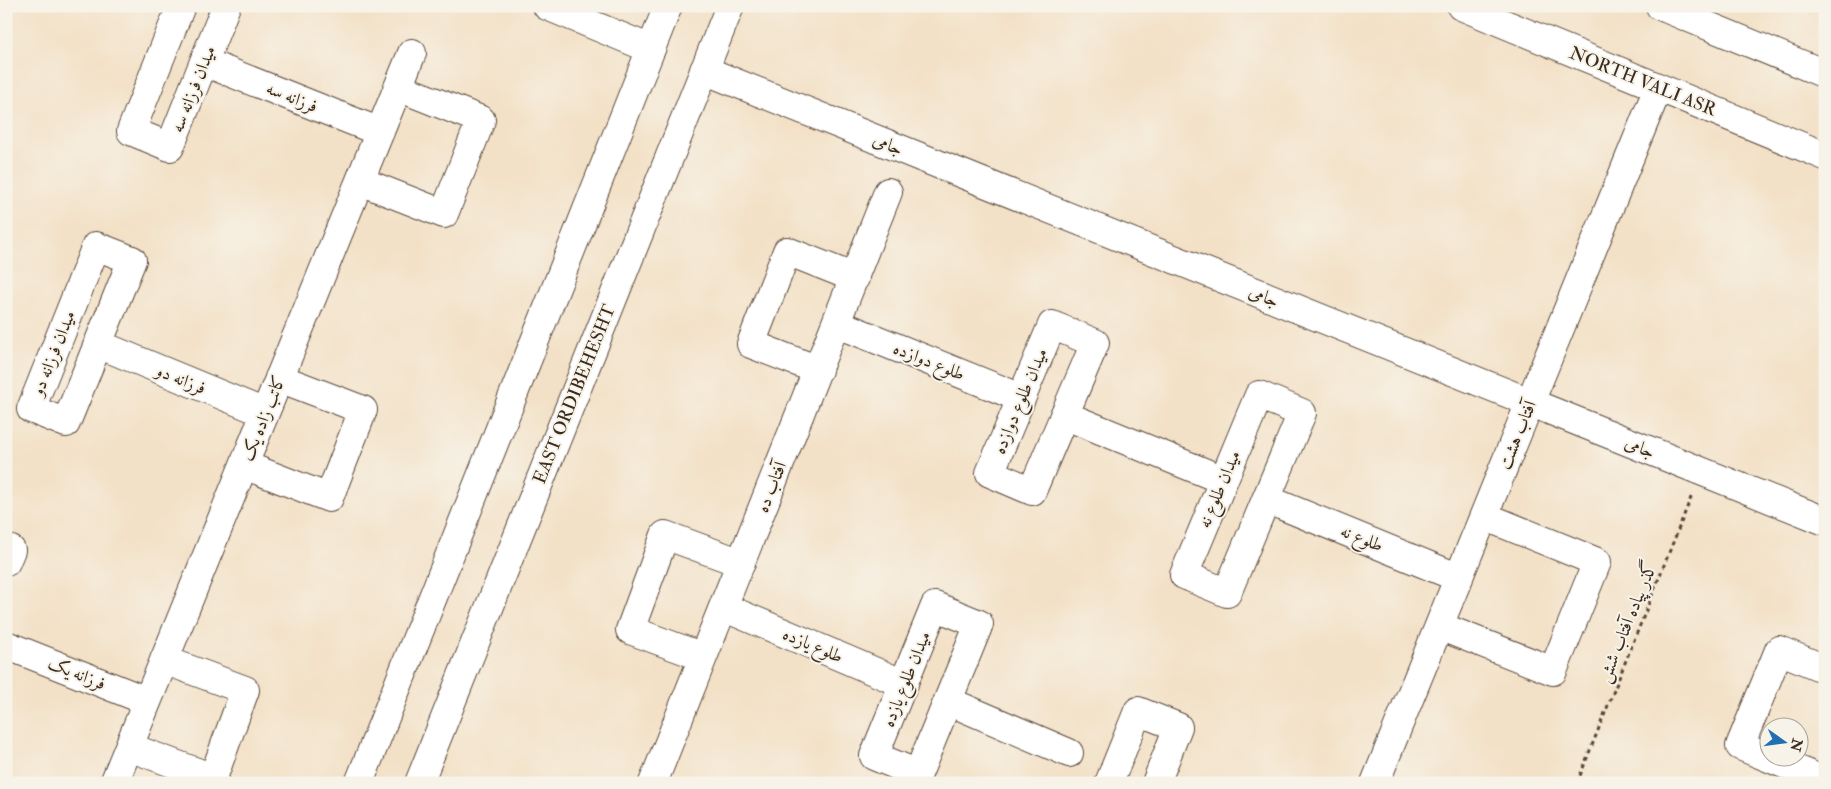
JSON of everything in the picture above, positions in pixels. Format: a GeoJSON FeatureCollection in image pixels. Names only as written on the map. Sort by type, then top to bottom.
{"type":"FeatureCollection","features":[{"type":"Feature","properties":{"kind":"street","name":"میدان فرزانه سه"},"geometry":{"type":"LineString","coordinates":[[182,6],[131,131],[170,147],[226,6]]}},
{"type":"Feature","properties":{"kind":"street"},"geometry":{"type":"LineString","coordinates":[[547,6],[651,49]]}},
{"type":"Feature","properties":{"kind":"street"},"geometry":{"type":"LineString","coordinates":[[359,783],[668,6]]}},
{"type":"Feature","properties":{"kind":"street","name":"EAST ORDIBEHESHT"},"geometry":{"type":"LineString","coordinates":[[419,783],[730,6]]}},
{"type":"Feature","properties":{"kind":"street","name":"NORTH VALI ASR"},"geometry":{"type":"LineString","coordinates":[[1461,6],[1825,156]]}},
{"type":"Feature","properties":{"kind":"street"},"geometry":{"type":"LineString","coordinates":[[1660,6],[1690,12],[1825,74]]}},
{"type":"Feature","properties":{"kind":"street","name":"کاتب زاده یک"},"geometry":{"type":"LineString","coordinates":[[114,783],[412,53]]}},
{"type":"Feature","properties":{"kind":"street","name":"فرزانه سه"},"geometry":{"type":"LineString","coordinates":[[204,62],[380,132]]}},
{"type":"Feature","properties":{"kind":"street","name":"جامی"},"geometry":{"type":"LineString","coordinates":[[704,70],[1825,521]]}},
{"type":"Feature","properties":{"kind":"street"},"geometry":{"type":"LineString","coordinates":[[360,181],[444,214],[481,120],[398,86]]}},
{"type":"Feature","properties":{"kind":"street","name":"آفتاب هشت"},"geometry":{"type":"LineString","coordinates":[[1375,783],[1658,88]]}},
{"type":"Feature","properties":{"kind":"street","name":"آفتاب ده"},"geometry":{"type":"LineString","coordinates":[[653,783],[888,192]]}},
{"type":"Feature","properties":{"kind":"street","name":"میدان فرزانه دو"},"geometry":{"type":"LineString","coordinates":[[96,246],[132,260],[98,344],[66,423],[31,408],[96,246]]}},
{"type":"Feature","properties":{"kind":"street"},"geometry":{"type":"LineString","coordinates":[[818,370],[751,344],[787,251],[855,278]]}},
{"type":"Feature","properties":{"kind":"street","name":"طلوع دوازده"},"geometry":{"type":"LineString","coordinates":[[836,323],[1021,398]]}},
{"type":"Feature","properties":{"kind":"street","name":"میدان طلوع دوازده"},"geometry":{"type":"LineString","coordinates":[[1052,325],[1095,343],[1064,415],[1032,492],[990,473],[1052,325]]}},
{"type":"Feature","properties":{"kind":"street","name":"فرزانه دو"},"geometry":{"type":"LineString","coordinates":[[98,344],[265,413]]}},
{"type":"Feature","properties":{"kind":"street"},"geometry":{"type":"LineString","coordinates":[[244,465],[329,498],[363,410],[279,378]]}},
{"type":"Feature","properties":{"kind":"street","name":"میدان طلوع نه"},"geometry":{"type":"LineString","coordinates":[[1259,395],[1302,413],[1266,499],[1227,593],[1184,575],[1259,395]]}},
{"type":"Feature","properties":{"kind":"street"},"geometry":{"type":"LineString","coordinates":[[1064,415],[1223,480]]}},
{"type":"Feature","properties":{"kind":"street","name":"طلوع نه"},"geometry":{"type":"LineString","coordinates":[[1266,499],[1459,578]]}},
{"type":"Feature","properties":{"kind":"street"},"geometry":{"type":"LineString","coordinates":[[1439,626],[1553,672],[1597,562],[1484,516]]}},
{"type":"Feature","properties":{"kind":"street"},"geometry":{"type":"LineString","coordinates":[[703,657],[630,630],[665,535],[740,563]]}},
{"type":"Feature","properties":{"kind":"street"},"geometry":{"type":"LineString","coordinates":[[6,548],[11,550],[6,562]]}},
{"type":"Feature","properties":{"kind":"street","name":"طلوع یازده"},"geometry":{"type":"LineString","coordinates":[[723,606],[904,684]]}},
{"type":"Feature","properties":{"kind":"street","name":"میدان طلوع یازده"},"geometry":{"type":"LineString","coordinates":[[935,606],[979,624],[948,701],[918,774],[874,756],[935,606]]}},
{"type":"Feature","properties":{"kind":"street","name":"فرزانه یک"},"geometry":{"type":"LineString","coordinates":[[6,645],[147,701]]}},
{"type":"Feature","properties":{"kind":"street"},"geometry":{"type":"LineString","coordinates":[[1825,669],[1779,650],[1740,746],[1825,780]]}},
{"type":"Feature","properties":{"kind":"street"},"geometry":{"type":"LineString","coordinates":[[129,747],[212,778],[245,690],[164,660]]}},
{"type":"Feature","properties":{"kind":"street"},"geometry":{"type":"LineString","coordinates":[[948,701],[1069,753]]}},
{"type":"Feature","properties":{"kind":"street"},"geometry":{"type":"LineString","coordinates":[[1109,783],[1138,711],[1178,727],[1156,783]]}},
{"type":"Feature","properties":{"kind":"path","name":"گذر پیاده آفتاب شش"},"geometry":{"type":"LineString","coordinates":[[1577,783],[1702,472]]}}]}
